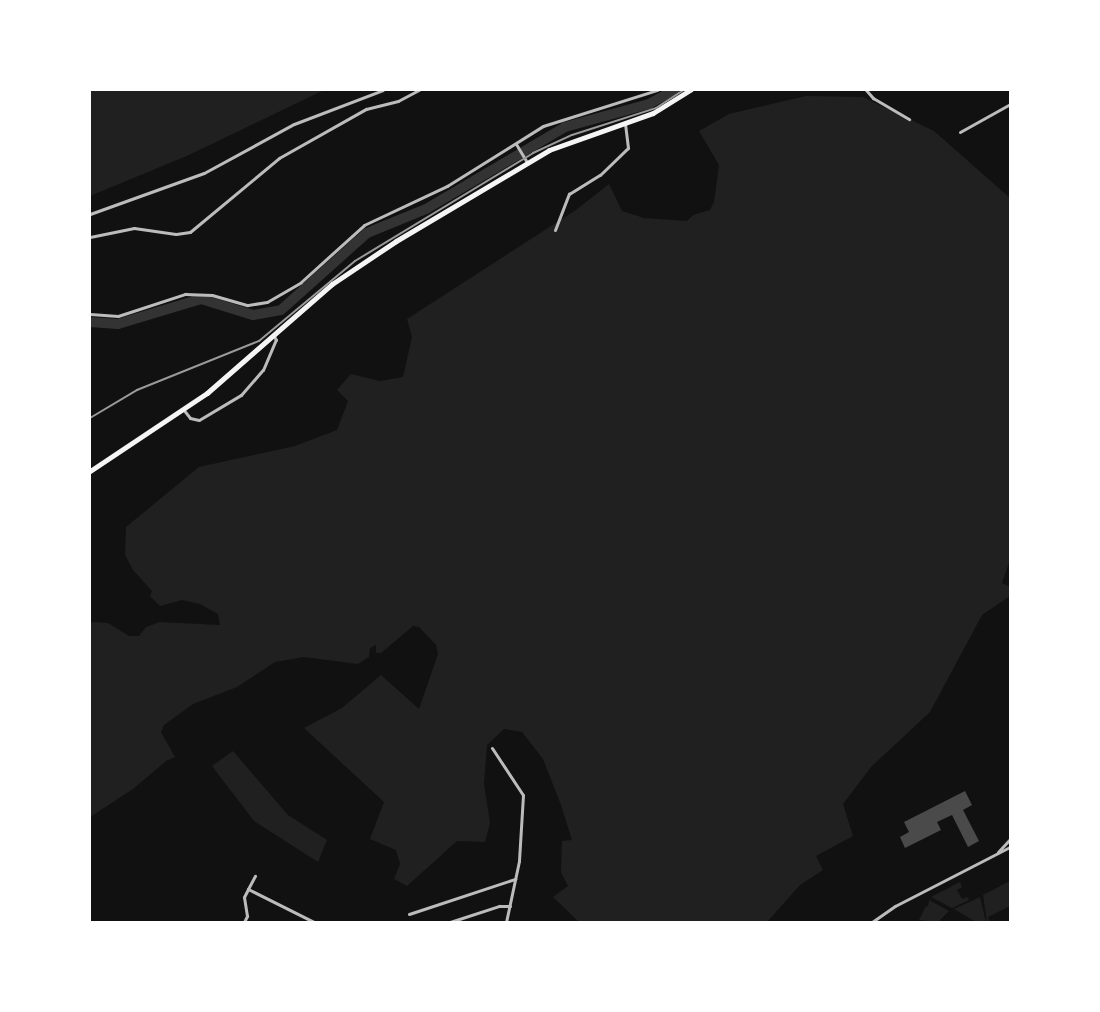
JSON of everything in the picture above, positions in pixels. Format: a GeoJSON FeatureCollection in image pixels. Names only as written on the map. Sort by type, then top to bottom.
{"type":"FeatureCollection","features":[{"type":"Feature","properties":{"kind":"main road"},"geometry":{"type":"LineString","coordinates":[[90,470],[183,409],[274,336],[352,269],[527,162],[572,140],[663,109],[690,90]]}},
{"type":"Feature","properties":{"kind":"street"},"geometry":{"type":"LineString","coordinates":[[90,214],[204,172],[294,124],[383,90]]}},
{"type":"Feature","properties":{"kind":"street"},"geometry":{"type":"LineString","coordinates":[[90,237],[134,228],[176,234],[190,232],[279,158],[366,110],[398,101],[419,90]]}},
{"type":"Feature","properties":{"kind":"street"},"geometry":{"type":"LineString","coordinates":[[90,314],[118,316],[186,294],[212,294],[248,305],[267,302],[301,282],[364,225],[446,186],[517,145],[543,126],[566,116],[657,90]]}},
{"type":"Feature","properties":{"kind":"street"},"geometry":{"type":"LineString","coordinates":[[866,90],[873,98],[909,119]]}},
{"type":"Feature","properties":{"kind":"street"},"geometry":{"type":"LineString","coordinates":[[960,132],[1010,104]]}},
{"type":"Feature","properties":{"kind":"street"},"geometry":{"type":"LineString","coordinates":[[554,230],[569,194],[600,176],[628,148],[625,122]]}},
{"type":"Feature","properties":{"kind":"street"},"geometry":{"type":"LineString","coordinates":[[517,145],[527,162]]}},
{"type":"Feature","properties":{"kind":"street"},"geometry":{"type":"LineString","coordinates":[[183,409],[190,418],[199,420],[241,395],[263,370],[276,340],[274,336]]}},
{"type":"Feature","properties":{"kind":"street"},"geometry":{"type":"LineString","coordinates":[[492,748],[523,795],[515,879],[506,922]]}},
{"type":"Feature","properties":{"kind":"street"},"geometry":{"type":"LineString","coordinates":[[995,854],[1010,839]]}},
{"type":"Feature","properties":{"kind":"street"},"geometry":{"type":"LineString","coordinates":[[872,922],[895,906],[1010,847]]}},
{"type":"Feature","properties":{"kind":"street"},"geometry":{"type":"LineString","coordinates":[[244,922],[247,916],[244,897],[255,876]]}},
{"type":"Feature","properties":{"kind":"street"},"geometry":{"type":"LineString","coordinates":[[409,914],[515,879]]}},
{"type":"Feature","properties":{"kind":"street"},"geometry":{"type":"LineString","coordinates":[[248,888],[314,922]]}},
{"type":"Feature","properties":{"kind":"street"},"geometry":{"type":"LineString","coordinates":[[450,922],[499,906],[510,906]]}},
{"type":"Feature","properties":{"kind":"shaded area"},"geometry":{"type":"Polygon","coordinates":[[[90,90],[324,90],[189,155],[90,196],[90,90]]]}},
{"type":"Feature","properties":{"kind":"shaded area"},"geometry":{"type":"Polygon","coordinates":[[[806,96],[863,97],[934,131],[1010,198],[1010,560],[1002,583],[1010,587],[1010,596],[982,615],[930,712],[871,767],[843,804],[853,836],[816,856],[823,870],[800,885],[767,922],[579,922],[553,897],[568,886],[561,872],[562,841],[572,840],[561,805],[543,759],[522,732],[504,729],[487,745],[484,784],[490,823],[485,842],[457,841],[407,886],[394,879],[400,864],[396,850],[370,839],[384,802],[304,728],[342,708],[381,675],[419,709],[438,654],[436,645],[419,627],[413,626],[381,653],[376,653],[376,645],[370,648],[369,657],[358,664],[304,657],[275,662],[237,687],[193,704],[164,725],[161,732],[175,757],[166,761],[133,789],[90,817],[90,622],[108,623],[129,636],[139,636],[146,627],[160,622],[220,625],[218,614],[200,604],[182,600],[160,606],[150,596],[152,591],[133,570],[125,555],[126,527],[199,467],[295,446],[337,430],[348,401],[337,390],[351,374],[380,381],[403,377],[412,337],[407,319],[576,210],[609,184],[622,211],[644,218],[687,221],[693,215],[710,210],[714,202],[719,165],[699,131],[729,114],[806,96]]]}},
{"type":"Feature","properties":{"kind":"shaded area"},"geometry":{"type":"Polygon","coordinates":[[[233,751],[288,815],[327,840],[318,862],[254,821],[212,766],[233,751]]]}},
{"type":"Feature","properties":{"kind":"shaded area"},"geometry":{"type":"Polygon","coordinates":[[[1010,881],[1010,906],[988,917],[990,922],[987,922],[983,895],[1010,881]]]}},
{"type":"Feature","properties":{"kind":"shaded area"},"geometry":{"type":"Polygon","coordinates":[[[960,882],[962,887],[957,890],[962,899],[968,897],[969,900],[952,908],[931,897],[960,882]]]}},
{"type":"Feature","properties":{"kind":"shaded area"},"geometry":{"type":"Polygon","coordinates":[[[980,897],[986,922],[976,922],[954,909],[980,897]]]}},
{"type":"Feature","properties":{"kind":"shaded area"},"geometry":{"type":"Polygon","coordinates":[[[929,900],[949,911],[938,922],[919,920],[926,906],[928,907],[929,900]]]}},
{"type":"Feature","properties":{"kind":"building"},"geometry":{"type":"Polygon","coordinates":[[[965,791],[972,805],[963,810],[979,841],[968,847],[952,815],[937,822],[941,830],[905,848],[900,837],[909,832],[904,822],[965,791]]]}},
{"type":"Feature","properties":{"kind":"waterway"},"geometry":{"type":"LineString","coordinates":[[90,322],[118,324],[201,299],[253,315],[281,310],[367,233],[426,209],[565,127],[649,104],[674,90]]}},
{"type":"Feature","properties":{"kind":"railway"},"geometry":{"type":"LineString","coordinates":[[90,418],[137,390],[259,341],[355,261],[533,153],[572,135],[656,108],[684,90]]}}]}
